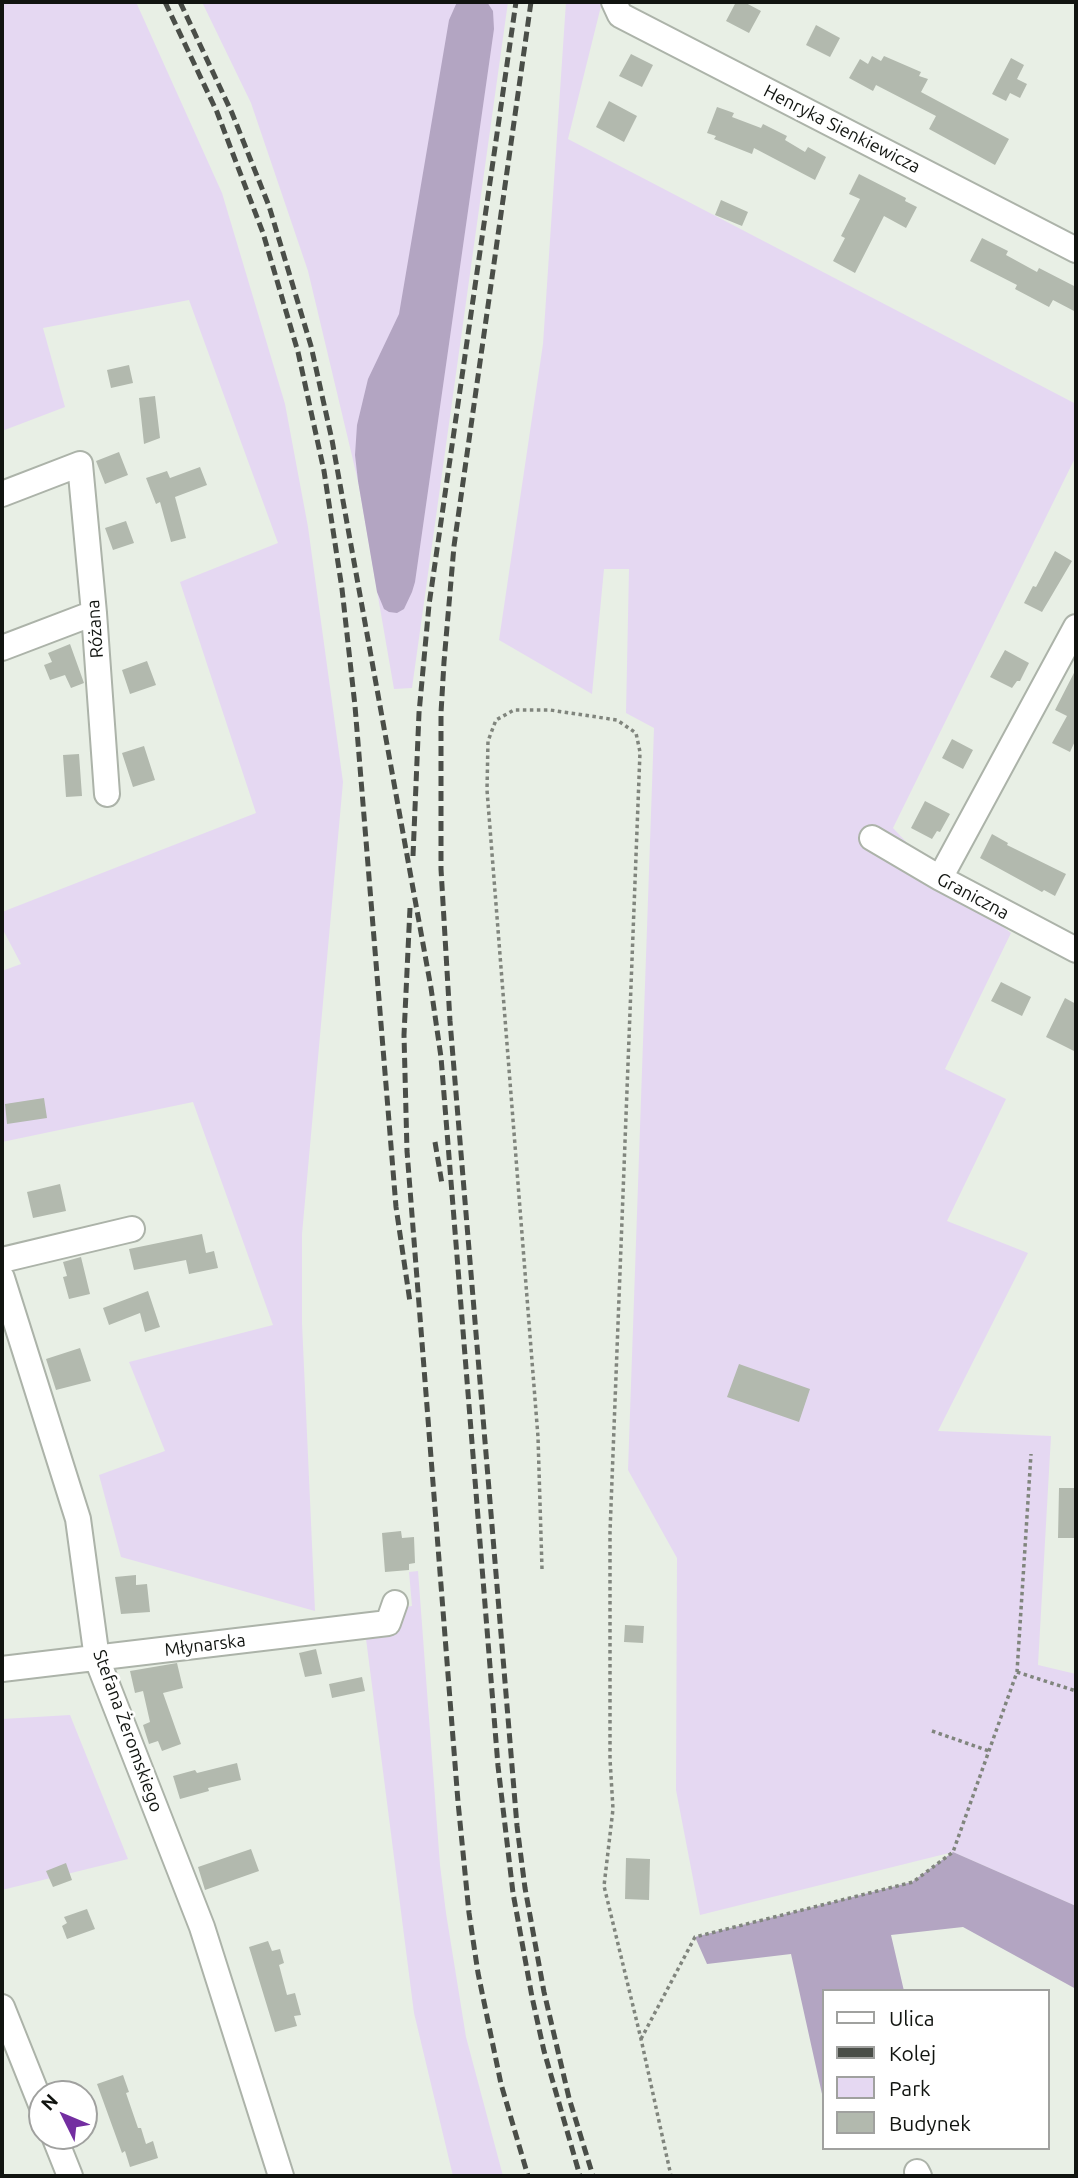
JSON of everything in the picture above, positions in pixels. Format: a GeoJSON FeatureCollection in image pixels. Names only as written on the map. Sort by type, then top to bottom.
{"type":"FeatureCollection","features":[{"type":"Feature","properties":{"kind":"street","name":"Henryka Sienkiewicza"},"geometry":{"type":"LineString","coordinates":[[614,2],[620,15],[1076,250]]}},
{"type":"Feature","properties":{"kind":"street","name":"Różana"},"geometry":{"type":"LineString","coordinates":[[2,494],[80,464],[107,794]]}},
{"type":"Feature","properties":{"kind":"street"},"geometry":{"type":"LineString","coordinates":[[2,648],[94,613]]}},
{"type":"Feature","properties":{"kind":"street"},"geometry":{"type":"LineString","coordinates":[[940,878],[1076,627]]}},
{"type":"Feature","properties":{"kind":"street","name":"Graniczna"},"geometry":{"type":"LineString","coordinates":[[872,838],[940,878],[1076,950]]}},
{"type":"Feature","properties":{"kind":"street"},"geometry":{"type":"LineString","coordinates":[[2,1260],[132,1229]]}},
{"type":"Feature","properties":{"kind":"street","name":"Stefana Żeromskiego"},"geometry":{"type":"LineString","coordinates":[[2,1278],[78,1519],[97,1659],[202,1927],[281,2176]]}},
{"type":"Feature","properties":{"kind":"street","name":"Młynarska"},"geometry":{"type":"LineString","coordinates":[[2,1669],[388,1623],[395,1603]]}},
{"type":"Feature","properties":{"kind":"street"},"geometry":{"type":"LineString","coordinates":[[2,2007],[31,2080]]}},
{"type":"Feature","properties":{"kind":"street"},"geometry":{"type":"LineString","coordinates":[[60,2150],[70,2176]]}},
{"type":"Feature","properties":{"kind":"path"},"geometry":{"type":"LineString","coordinates":[[542,1569],[538,1437],[512,1130],[487,777],[488,741],[496,720],[514,710],[550,709],[617,720],[636,733],[640,752],[610,1532],[610,1759],[613,1809],[604,1886],[671,2176]]}},
{"type":"Feature","properties":{"kind":"path"},"geometry":{"type":"LineString","coordinates":[[641,2039],[695,1937],[912,1882],[953,1852],[1017,1672],[1031,1454]]}},
{"type":"Feature","properties":{"kind":"path"},"geometry":{"type":"LineString","coordinates":[[1017,1672],[1076,1691]]}},
{"type":"Feature","properties":{"kind":"path"},"geometry":{"type":"LineString","coordinates":[[932,1731],[989,1751]]}},
{"type":"Feature","properties":{"kind":"green space"},"geometry":{"type":"Polygon","coordinates":[[[2,2],[136,2],[222,193],[285,404],[308,527],[343,782],[302,1234],[302,1323],[315,1611],[121,1557],[99,1475],[165,1451],[129,1362],[273,1325],[193,1102],[2,1142],[2,971],[21,964],[2,928],[2,912],[256,813],[180,582],[278,543],[189,300],[43,328],[65,407],[2,431],[2,2]]]}},
{"type":"Feature","properties":{"kind":"green space"},"geometry":{"type":"Polygon","coordinates":[[[202,2],[508,2],[412,688],[394,689],[358,481],[308,271],[251,103],[202,2]]]}},
{"type":"Feature","properties":{"kind":"green space"},"geometry":{"type":"Polygon","coordinates":[[[566,2],[602,2],[568,139],[1076,404],[1076,456],[893,828],[940,878],[1011,933],[945,1069],[1006,1099],[947,1221],[1028,1253],[938,1431],[1051,1436],[1038,1665],[1076,1674],[1076,1906],[953,1852],[700,1915],[676,1790],[677,1558],[628,1470],[654,728],[626,713],[629,569],[604,569],[592,694],[499,640],[543,344],[566,2]]]}},
{"type":"Feature","properties":{"kind":"green space"},"geometry":{"type":"Polygon","coordinates":[[[418,1571],[446,1913],[466,2037],[503,2176],[453,2176],[414,2013],[365,1631],[400,1625],[399,1608],[412,1606],[409,1572],[418,1571]]]}},
{"type":"Feature","properties":{"kind":"green space"},"geometry":{"type":"Polygon","coordinates":[[[70,1715],[128,1859],[2,1890],[2,1719],[70,1715]]]}},
{"type":"Feature","properties":{"kind":"shaded area"},"geometry":{"type":"Polygon","coordinates":[[[457,2],[487,2],[493,11],[494,29],[415,582],[404,609],[397,613],[384,609],[377,592],[358,481],[355,455],[357,425],[368,379],[399,314],[449,20],[457,2]]]}},
{"type":"Feature","properties":{"kind":"shaded area"},"geometry":{"type":"Polygon","coordinates":[[[953,1852],[1076,1906],[1076,1989],[963,1927],[891,1935],[904,1989],[822,1989],[822,2094],[791,1954],[707,1964],[695,1937],[912,1882],[953,1852]]]}},
{"type":"Feature","properties":{"kind":"building"},"geometry":{"type":"Polygon","coordinates":[[[736,2],[744,2],[761,11],[749,33],[726,21],[736,2]]]}},
{"type":"Feature","properties":{"kind":"building"},"geometry":{"type":"Polygon","coordinates":[[[816,25],[840,38],[830,57],[806,45],[816,25]]]}},
{"type":"Feature","properties":{"kind":"building"},"geometry":{"type":"Polygon","coordinates":[[[631,54],[653,65],[642,87],[619,76],[631,54]]]}},
{"type":"Feature","properties":{"kind":"building"},"geometry":{"type":"Polygon","coordinates":[[[872,56],[881,61],[884,56],[921,72],[919,76],[928,79],[921,92],[1009,139],[995,165],[929,129],[936,116],[876,85],[873,91],[849,78],[860,59],[868,64],[872,56]]]}},
{"type":"Feature","properties":{"kind":"building"},"geometry":{"type":"Polygon","coordinates":[[[1011,58],[1024,65],[1017,79],[1027,84],[1020,98],[1010,93],[1006,101],[992,94],[1011,58]]]}},
{"type":"Feature","properties":{"kind":"building"},"geometry":{"type":"Polygon","coordinates":[[[609,101],[637,116],[624,142],[596,127],[609,101]]]}},
{"type":"Feature","properties":{"kind":"building"},"geometry":{"type":"Polygon","coordinates":[[[717,107],[734,113],[732,117],[761,128],[763,124],[787,136],[785,140],[805,152],[808,147],[826,157],[815,180],[754,148],[752,154],[714,139],[716,136],[707,133],[717,107]]]}},
{"type":"Feature","properties":{"kind":"building"},"geometry":{"type":"Polygon","coordinates":[[[859,174],[906,198],[905,201],[917,207],[906,228],[884,216],[855,273],[833,261],[845,238],[841,236],[860,199],[849,194],[859,174]]]}},
{"type":"Feature","properties":{"kind":"building"},"geometry":{"type":"Polygon","coordinates":[[[721,200],[748,212],[742,226],[715,215],[721,200]]]}},
{"type":"Feature","properties":{"kind":"building"},"geometry":{"type":"Polygon","coordinates":[[[982,238],[1008,251],[1006,255],[1037,272],[1039,268],[1076,287],[1076,312],[1053,300],[1049,307],[1015,289],[1017,285],[970,261],[982,238]]]}},
{"type":"Feature","properties":{"kind":"building"},"geometry":{"type":"Polygon","coordinates":[[[129,365],[133,383],[111,388],[107,370],[129,365]]]}},
{"type":"Feature","properties":{"kind":"building"},"geometry":{"type":"Polygon","coordinates":[[[155,396],[160,438],[144,444],[139,398],[155,396]]]}},
{"type":"Feature","properties":{"kind":"building"},"geometry":{"type":"Polygon","coordinates":[[[119,452],[128,475],[105,484],[96,461],[119,452]]]}},
{"type":"Feature","properties":{"kind":"building"},"geometry":{"type":"Polygon","coordinates":[[[200,467],[207,485],[175,497],[186,538],[171,542],[160,502],[156,504],[146,478],[167,471],[170,478],[200,467]]]}},
{"type":"Feature","properties":{"kind":"building"},"geometry":{"type":"Polygon","coordinates":[[[126,521],[134,543],[113,550],[105,528],[126,521]]]}},
{"type":"Feature","properties":{"kind":"building"},"geometry":{"type":"Polygon","coordinates":[[[1055,551],[1072,561],[1042,612],[1024,603],[1033,586],[1036,587],[1055,551]]]}},
{"type":"Feature","properties":{"kind":"building"},"geometry":{"type":"Polygon","coordinates":[[[70,644],[84,683],[71,688],[65,675],[50,680],[44,665],[52,662],[48,653],[70,644]]]}},
{"type":"Feature","properties":{"kind":"building"},"geometry":{"type":"Polygon","coordinates":[[[1005,650],[1029,663],[1020,681],[1012,688],[990,677],[1005,650]]]}},
{"type":"Feature","properties":{"kind":"building"},"geometry":{"type":"Polygon","coordinates":[[[147,661],[156,685],[130,694],[122,670],[147,661]]]}},
{"type":"Feature","properties":{"kind":"building"},"geometry":{"type":"Polygon","coordinates":[[[1076,669],[1076,739],[1070,752],[1052,743],[1067,716],[1055,710],[1076,669]]]}},
{"type":"Feature","properties":{"kind":"building"},"geometry":{"type":"Polygon","coordinates":[[[952,739],[973,750],[963,769],[942,758],[952,739]]]}},
{"type":"Feature","properties":{"kind":"building"},"geometry":{"type":"Polygon","coordinates":[[[144,746],[155,780],[133,787],[122,753],[144,746]]]}},
{"type":"Feature","properties":{"kind":"building"},"geometry":{"type":"Polygon","coordinates":[[[79,754],[82,796],[66,797],[63,755],[79,754]]]}},
{"type":"Feature","properties":{"kind":"building"},"geometry":{"type":"Polygon","coordinates":[[[925,801],[950,814],[940,832],[937,831],[932,839],[911,828],[925,801]]]}},
{"type":"Feature","properties":{"kind":"building"},"geometry":{"type":"Polygon","coordinates":[[[992,834],[1008,843],[1007,845],[1066,874],[1055,896],[1044,890],[1042,892],[980,858],[992,834]]]}},
{"type":"Feature","properties":{"kind":"building"},"geometry":{"type":"Polygon","coordinates":[[[1001,982],[1031,997],[1022,1016],[991,1001],[1001,982]]]}},
{"type":"Feature","properties":{"kind":"building"},"geometry":{"type":"Polygon","coordinates":[[[1065,998],[1076,1004],[1076,1052],[1046,1037],[1065,998]]]}},
{"type":"Feature","properties":{"kind":"building"},"geometry":{"type":"Polygon","coordinates":[[[44,1098],[47,1118],[7,1124],[5,1104],[44,1098]]]}},
{"type":"Feature","properties":{"kind":"building"},"geometry":{"type":"Polygon","coordinates":[[[60,1184],[66,1211],[33,1218],[27,1192],[60,1184]]]}},
{"type":"Feature","properties":{"kind":"building"},"geometry":{"type":"Polygon","coordinates":[[[202,1234],[206,1253],[214,1251],[218,1268],[189,1274],[186,1260],[134,1270],[129,1249],[202,1234]]]}},
{"type":"Feature","properties":{"kind":"building"},"geometry":{"type":"Polygon","coordinates":[[[81,1257],[90,1294],[69,1299],[63,1277],[67,1276],[63,1262],[81,1257]]]}},
{"type":"Feature","properties":{"kind":"building"},"geometry":{"type":"Polygon","coordinates":[[[148,1291],[160,1327],[145,1332],[140,1313],[109,1325],[103,1308],[148,1291]]]}},
{"type":"Feature","properties":{"kind":"building"},"geometry":{"type":"Polygon","coordinates":[[[80,1348],[91,1381],[56,1390],[46,1359],[80,1348]]]}},
{"type":"Feature","properties":{"kind":"building"},"geometry":{"type":"Polygon","coordinates":[[[739,1364],[810,1389],[799,1422],[727,1397],[739,1364]]]}},
{"type":"Feature","properties":{"kind":"building"},"geometry":{"type":"Polygon","coordinates":[[[1059,1488],[1076,1488],[1076,1538],[1058,1538],[1059,1488]]]}},
{"type":"Feature","properties":{"kind":"building"},"geometry":{"type":"Polygon","coordinates":[[[401,1531],[402,1538],[414,1537],[415,1563],[409,1564],[409,1570],[385,1572],[382,1533],[401,1531]]]}},
{"type":"Feature","properties":{"kind":"building"},"geometry":{"type":"Polygon","coordinates":[[[136,1575],[136,1585],[147,1584],[150,1612],[121,1614],[115,1577],[136,1575]]]}},
{"type":"Feature","properties":{"kind":"building"},"geometry":{"type":"Polygon","coordinates":[[[625,1625],[644,1626],[643,1643],[624,1642],[625,1625]]]}},
{"type":"Feature","properties":{"kind":"building"},"geometry":{"type":"Polygon","coordinates":[[[316,1649],[322,1674],[305,1677],[299,1653],[316,1649]]]}},
{"type":"Feature","properties":{"kind":"building"},"geometry":{"type":"Polygon","coordinates":[[[177,1663],[183,1688],[163,1693],[181,1744],[162,1751],[158,1741],[149,1744],[143,1725],[150,1722],[143,1691],[135,1693],[130,1671],[177,1663]]]}},
{"type":"Feature","properties":{"kind":"building"},"geometry":{"type":"Polygon","coordinates":[[[362,1677],[365,1691],[332,1698],[329,1684],[362,1677]]]}},
{"type":"Feature","properties":{"kind":"building"},"geometry":{"type":"Polygon","coordinates":[[[237,1763],[241,1780],[208,1788],[209,1791],[180,1799],[173,1776],[237,1763]]]}},
{"type":"Feature","properties":{"kind":"building"},"geometry":{"type":"Polygon","coordinates":[[[251,1849],[259,1871],[205,1890],[198,1867],[251,1849]]]}},
{"type":"Feature","properties":{"kind":"building"},"geometry":{"type":"Polygon","coordinates":[[[626,1858],[650,1859],[649,1900],[625,1899],[626,1858]]]}},
{"type":"Feature","properties":{"kind":"building"},"geometry":{"type":"Polygon","coordinates":[[[66,1863],[72,1880],[53,1887],[46,1871],[66,1863]]]}},
{"type":"Feature","properties":{"kind":"building"},"geometry":{"type":"Polygon","coordinates":[[[87,1909],[95,1929],[67,1939],[62,1926],[67,1923],[64,1917],[87,1909]]]}},
{"type":"Feature","properties":{"kind":"building"},"geometry":{"type":"Polygon","coordinates":[[[268,1941],[272,1951],[280,1949],[284,1963],[279,1965],[287,1995],[295,1993],[301,2015],[294,2016],[297,2026],[275,2032],[249,1947],[268,1941]]]}},
{"type":"Feature","properties":{"kind":"building"},"geometry":{"type":"Polygon","coordinates":[[[123,2075],[138,2128],[141,2128],[146,2144],[153,2141],[158,2158],[130,2167],[125,2151],[122,2153],[98,2084],[123,2075]]]}},
{"type":"Feature","properties":{"kind":"railway"},"geometry":{"type":"LineString","coordinates":[[165,2],[217,112],[263,233],[298,352],[324,471],[342,589],[355,706],[396,1207],[410,1302]]}},
{"type":"Feature","properties":{"kind":"railway"},"geometry":{"type":"LineString","coordinates":[[180,2],[232,113],[269,206],[311,346],[332,440],[431,988],[441,1057],[498,1766],[513,1893],[544,2051],[580,2176]]}},
{"type":"Feature","properties":{"kind":"railway"},"geometry":{"type":"LineString","coordinates":[[413,856],[419,713],[429,605],[516,2]]}},
{"type":"Feature","properties":{"kind":"railway"},"geometry":{"type":"LineString","coordinates":[[531,2],[454,546],[441,713],[441,869],[450,1021],[517,1826],[544,1992],[569,2098],[593,2176]]}},
{"type":"Feature","properties":{"kind":"railway"},"geometry":{"type":"LineString","coordinates":[[410,908],[404,1035],[407,1151],[458,1802],[478,1973],[501,2084],[528,2176]]}},
{"type":"Feature","properties":{"kind":"railway"},"geometry":{"type":"LineString","coordinates":[[435,1142],[442,1184]]}}]}
